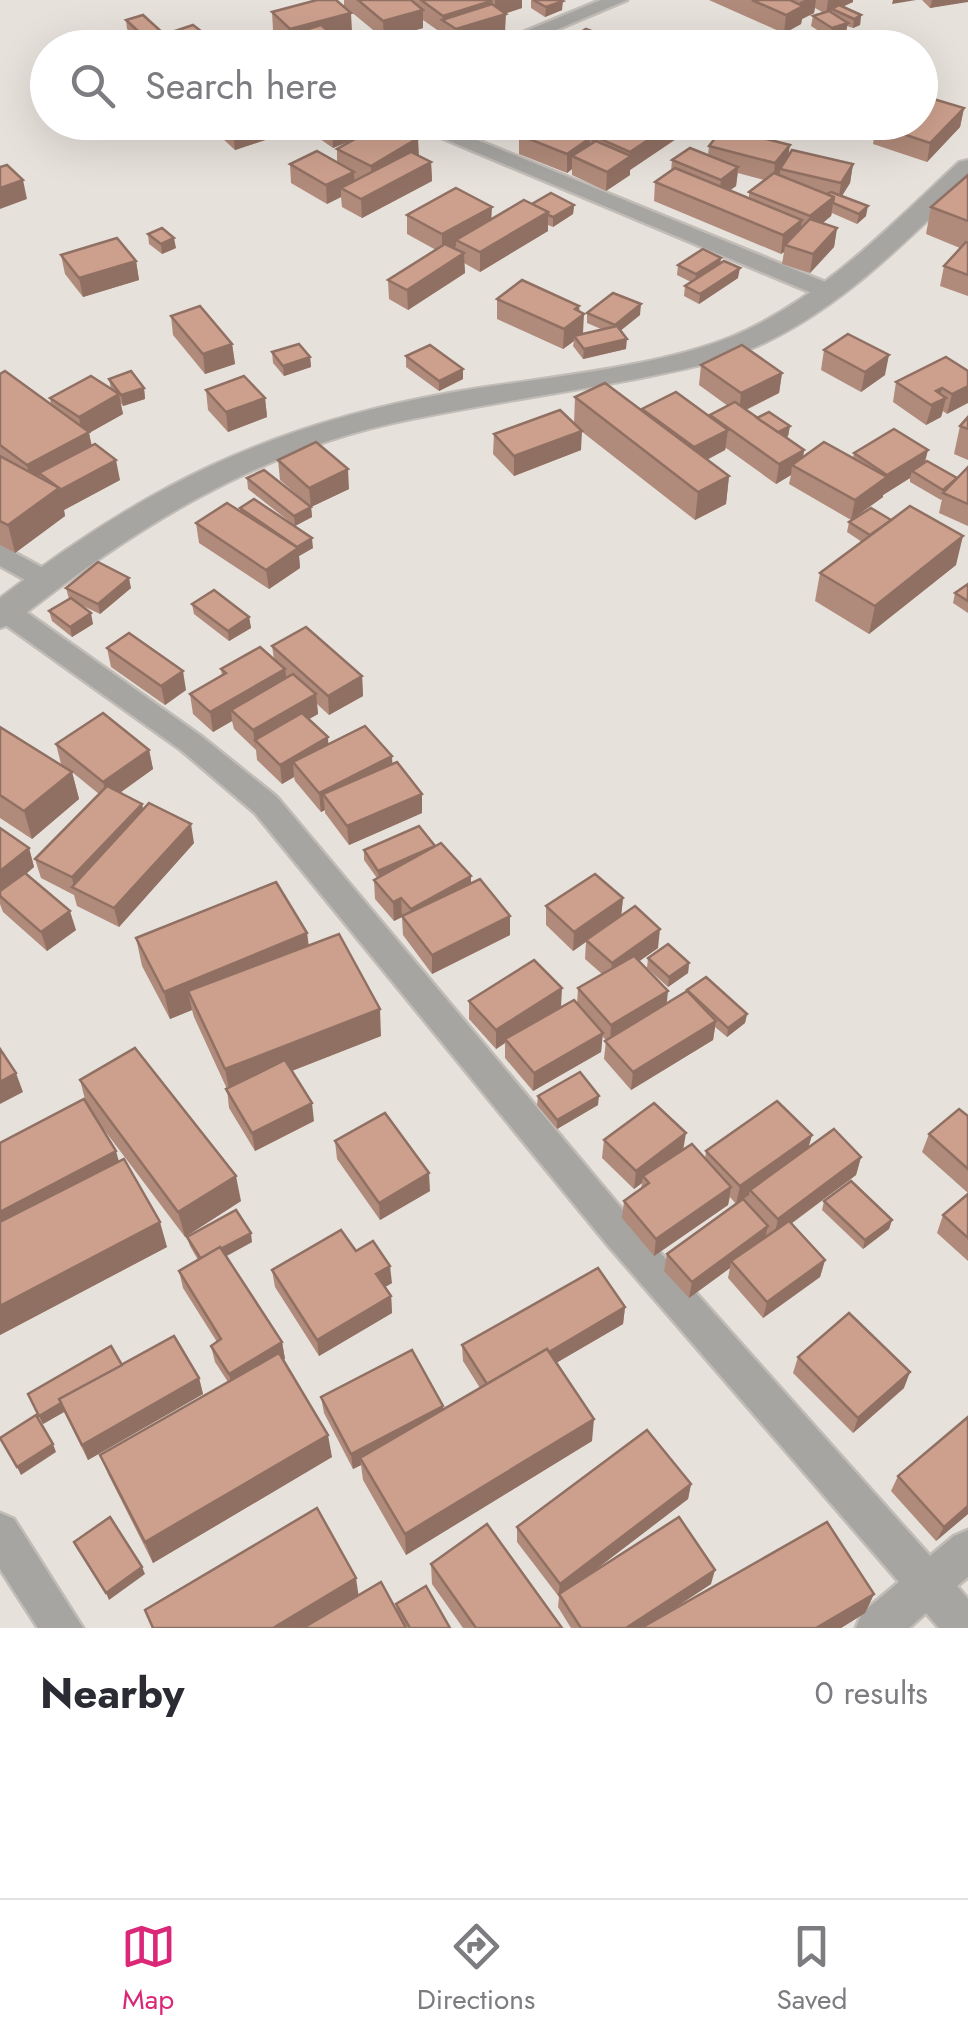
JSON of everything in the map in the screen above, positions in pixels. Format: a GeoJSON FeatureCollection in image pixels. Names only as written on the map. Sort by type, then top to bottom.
{"type":"FeatureCollection","features":[{"type":"Feature","properties":{"kind":"street"},"geometry":{"type":"LineString","coordinates":[[540,30],[618,0]]}},
{"type":"Feature","properties":{"kind":"street"},"geometry":{"type":"LineString","coordinates":[[458,140],[828,292]]}},
{"type":"Feature","properties":{"kind":"street"},"geometry":{"type":"LineString","coordinates":[[966,173],[828,292],[793,317],[742,342],[682,361],[348,423],[277,446],[201,480],[138,515],[2,614],[191,743],[266,805],[618,1232],[966,1628]]}},
{"type":"Feature","properties":{"kind":"street"},"geometry":{"type":"LineString","coordinates":[[0,554],[47,581]]}},
{"type":"Feature","properties":{"kind":"street"},"geometry":{"type":"LineString","coordinates":[[0,1533],[62,1628]]}},
{"type":"Feature","properties":{"kind":"street"},"geometry":{"type":"LineString","coordinates":[[877,1628],[968,1550]]}},
{"type":"Feature","properties":{"kind":"building"},"geometry":{"type":"Polygon","coordinates":[[[317,0],[336,0],[351,13],[290,29],[272,12],[317,0]]]}},
{"type":"Feature","properties":{"kind":"building"},"geometry":{"type":"Polygon","coordinates":[[[358,0],[411,0],[423,10],[383,21],[358,0]]]}},
{"type":"Feature","properties":{"kind":"building"},"geometry":{"type":"Polygon","coordinates":[[[421,0],[490,0],[491,1],[443,16],[421,0]]]}},
{"type":"Feature","properties":{"kind":"building"},"geometry":{"type":"Polygon","coordinates":[[[533,0],[561,0],[563,1],[546,7],[533,0]]]}},
{"type":"Feature","properties":{"kind":"building"},"geometry":{"type":"Polygon","coordinates":[[[752,0],[790,0],[803,6],[786,15],[752,0]]]}},
{"type":"Feature","properties":{"kind":"building"},"geometry":{"type":"Polygon","coordinates":[[[492,4],[506,14],[456,29],[442,20],[492,4]]]}},
{"type":"Feature","properties":{"kind":"building"},"geometry":{"type":"Polygon","coordinates":[[[839,5],[861,15],[854,19],[832,9],[839,5]]]}},
{"type":"Feature","properties":{"kind":"building"},"geometry":{"type":"Polygon","coordinates":[[[829,11],[848,23],[832,28],[813,16],[829,11]]]}},
{"type":"Feature","properties":{"kind":"building"},"geometry":{"type":"Polygon","coordinates":[[[143,15],[160,30],[137,30],[126,20],[143,15]]]}},
{"type":"Feature","properties":{"kind":"building"},"geometry":{"type":"Polygon","coordinates":[[[938,100],[964,108],[938,135],[938,100]]]}},
{"type":"Feature","properties":{"kind":"building"},"geometry":{"type":"Polygon","coordinates":[[[353,140],[415,140],[371,166],[337,149],[353,140]]]}},
{"type":"Feature","properties":{"kind":"building"},"geometry":{"type":"Polygon","coordinates":[[[532,140],[587,140],[567,154],[532,140]]]}},
{"type":"Feature","properties":{"kind":"building"},"geometry":{"type":"Polygon","coordinates":[[[603,140],[648,140],[630,152],[603,140]]]}},
{"type":"Feature","properties":{"kind":"building"},"geometry":{"type":"Polygon","coordinates":[[[714,140],[770,140],[790,145],[775,163],[709,146],[714,140]]]}},
{"type":"Feature","properties":{"kind":"building"},"geometry":{"type":"Polygon","coordinates":[[[596,141],[631,156],[607,172],[572,156],[596,141]]]}},
{"type":"Feature","properties":{"kind":"building"},"geometry":{"type":"Polygon","coordinates":[[[690,148],[738,167],[721,180],[672,160],[690,148]]]}},
{"type":"Feature","properties":{"kind":"building"},"geometry":{"type":"Polygon","coordinates":[[[792,150],[853,164],[841,183],[780,169],[792,150]]]}},
{"type":"Feature","properties":{"kind":"building"},"geometry":{"type":"Polygon","coordinates":[[[317,151],[354,172],[326,185],[290,164],[317,151]]]}},
{"type":"Feature","properties":{"kind":"building"},"geometry":{"type":"Polygon","coordinates":[[[411,152],[431,162],[361,199],[341,188],[411,152]]]}},
{"type":"Feature","properties":{"kind":"building"},"geometry":{"type":"Polygon","coordinates":[[[7,165],[23,180],[0,188],[0,167],[7,165]]]}},
{"type":"Feature","properties":{"kind":"building"},"geometry":{"type":"Polygon","coordinates":[[[675,168],[802,220],[783,235],[655,182],[675,168]]]}},
{"type":"Feature","properties":{"kind":"building"},"geometry":{"type":"Polygon","coordinates":[[[774,173],[834,197],[810,216],[749,192],[774,173]]]}},
{"type":"Feature","properties":{"kind":"building"},"geometry":{"type":"Polygon","coordinates":[[[968,175],[968,221],[931,207],[968,175]]]}},
{"type":"Feature","properties":{"kind":"building"},"geometry":{"type":"Polygon","coordinates":[[[456,188],[492,207],[442,234],[407,215],[456,188]]]}},
{"type":"Feature","properties":{"kind":"building"},"geometry":{"type":"Polygon","coordinates":[[[831,192],[868,206],[859,214],[833,203],[834,197],[827,194],[831,192]]]}},
{"type":"Feature","properties":{"kind":"building"},"geometry":{"type":"Polygon","coordinates":[[[551,193],[574,205],[553,217],[532,204],[551,193]]]}},
{"type":"Feature","properties":{"kind":"building"},"geometry":{"type":"Polygon","coordinates":[[[524,200],[548,212],[480,252],[456,240],[524,200]]]}},
{"type":"Feature","properties":{"kind":"building"},"geometry":{"type":"Polygon","coordinates":[[[810,219],[837,228],[813,254],[785,245],[810,219]]]}},
{"type":"Feature","properties":{"kind":"building"},"geometry":{"type":"Polygon","coordinates":[[[162,228],[174,238],[161,244],[148,234],[162,228]]]}},
{"type":"Feature","properties":{"kind":"building"},"geometry":{"type":"Polygon","coordinates":[[[117,238],[136,261],[79,278],[61,255],[117,238]]]}},
{"type":"Feature","properties":{"kind":"building"},"geometry":{"type":"Polygon","coordinates":[[[968,243],[968,275],[944,266],[968,243]]]}},
{"type":"Feature","properties":{"kind":"building"},"geometry":{"type":"Polygon","coordinates":[[[445,244],[464,253],[407,290],[388,280],[445,244]]]}},
{"type":"Feature","properties":{"kind":"building"},"geometry":{"type":"Polygon","coordinates":[[[703,249],[721,258],[696,274],[678,265],[703,249]]]}},
{"type":"Feature","properties":{"kind":"building"},"geometry":{"type":"Polygon","coordinates":[[[724,261],[740,268],[700,294],[685,286],[724,261]]]}},
{"type":"Feature","properties":{"kind":"building"},"geometry":{"type":"Polygon","coordinates":[[[522,280],[579,306],[575,309],[584,314],[564,329],[497,299],[522,280]]]}},
{"type":"Feature","properties":{"kind":"building"},"geometry":{"type":"Polygon","coordinates":[[[613,293],[641,304],[615,325],[587,313],[613,293]]]}},
{"type":"Feature","properties":{"kind":"building"},"geometry":{"type":"Polygon","coordinates":[[[200,306],[232,344],[203,354],[171,316],[200,306]]]}},
{"type":"Feature","properties":{"kind":"building"},"geometry":{"type":"Polygon","coordinates":[[[617,326],[627,339],[584,349],[574,336],[617,326]]]}},
{"type":"Feature","properties":{"kind":"building"},"geometry":{"type":"Polygon","coordinates":[[[848,334],[889,355],[865,372],[824,350],[848,334]]]}},
{"type":"Feature","properties":{"kind":"building"},"geometry":{"type":"Polygon","coordinates":[[[299,344],[310,357],[283,366],[272,352],[299,344]]]}},
{"type":"Feature","properties":{"kind":"building"},"geometry":{"type":"Polygon","coordinates":[[[430,345],[463,369],[439,381],[406,356],[430,345]]]}},
{"type":"Feature","properties":{"kind":"building"},"geometry":{"type":"Polygon","coordinates":[[[742,345],[782,373],[741,393],[701,365],[742,345]]]}},
{"type":"Feature","properties":{"kind":"building"},"geometry":{"type":"Polygon","coordinates":[[[946,357],[968,371],[968,386],[952,394],[942,388],[936,391],[946,398],[931,405],[896,382],[946,357]]]}},
{"type":"Feature","properties":{"kind":"building"},"geometry":{"type":"Polygon","coordinates":[[[5,371],[89,432],[27,465],[0,445],[0,374],[5,371]]]}},
{"type":"Feature","properties":{"kind":"building"},"geometry":{"type":"Polygon","coordinates":[[[131,371],[144,388],[121,395],[109,379],[131,371]]]}},
{"type":"Feature","properties":{"kind":"building"},"geometry":{"type":"Polygon","coordinates":[[[91,376],[119,394],[79,417],[50,398],[91,376]]]}},
{"type":"Feature","properties":{"kind":"building"},"geometry":{"type":"Polygon","coordinates":[[[244,376],[265,398],[226,412],[206,390],[244,376]]]}},
{"type":"Feature","properties":{"kind":"building"},"geometry":{"type":"Polygon","coordinates":[[[605,383],[729,476],[698,492],[575,397],[605,383]]]}},
{"type":"Feature","properties":{"kind":"building"},"geometry":{"type":"Polygon","coordinates":[[[676,392],[728,430],[694,447],[642,409],[676,392]]]}},
{"type":"Feature","properties":{"kind":"building"},"geometry":{"type":"Polygon","coordinates":[[[735,402],[804,450],[779,464],[710,415],[735,402]]]}},
{"type":"Feature","properties":{"kind":"building"},"geometry":{"type":"Polygon","coordinates":[[[560,410],[582,431],[514,456],[494,434],[560,410]]]}},
{"type":"Feature","properties":{"kind":"building"},"geometry":{"type":"Polygon","coordinates":[[[769,412],[790,426],[778,432],[757,418],[769,412]]]}},
{"type":"Feature","properties":{"kind":"building"},"geometry":{"type":"Polygon","coordinates":[[[894,429],[928,450],[887,475],[854,453],[894,429]]]}},
{"type":"Feature","properties":{"kind":"building"},"geometry":{"type":"Polygon","coordinates":[[[316,442],[348,469],[309,488],[278,460],[316,442]]]}},
{"type":"Feature","properties":{"kind":"building"},"geometry":{"type":"Polygon","coordinates":[[[824,442],[887,477],[855,500],[792,465],[824,442]]]}},
{"type":"Feature","properties":{"kind":"building"},"geometry":{"type":"Polygon","coordinates":[[[95,444],[116,460],[60,490],[39,473],[95,444]]]}},
{"type":"Feature","properties":{"kind":"building"},"geometry":{"type":"Polygon","coordinates":[[[0,456],[59,488],[8,525],[0,521],[0,456]]]}},
{"type":"Feature","properties":{"kind":"building"},"geometry":{"type":"Polygon","coordinates":[[[927,461],[957,478],[943,490],[912,471],[927,461]]]}},
{"type":"Feature","properties":{"kind":"building"},"geometry":{"type":"Polygon","coordinates":[[[968,467],[968,504],[943,493],[968,467]]]}},
{"type":"Feature","properties":{"kind":"building"},"geometry":{"type":"Polygon","coordinates":[[[264,470],[311,507],[294,516],[247,478],[264,470]]]}},
{"type":"Feature","properties":{"kind":"building"},"geometry":{"type":"Polygon","coordinates":[[[254,499],[312,538],[297,547],[240,508],[254,499]]]}},
{"type":"Feature","properties":{"kind":"building"},"geometry":{"type":"Polygon","coordinates":[[[227,503],[298,548],[266,570],[196,523],[227,503]]]}},
{"type":"Feature","properties":{"kind":"building"},"geometry":{"type":"Polygon","coordinates":[[[910,506],[963,536],[875,606],[820,573],[910,506]]]}},
{"type":"Feature","properties":{"kind":"building"},"geometry":{"type":"Polygon","coordinates":[[[871,508],[891,520],[870,535],[849,522],[871,508]]]}},
{"type":"Feature","properties":{"kind":"building"},"geometry":{"type":"Polygon","coordinates":[[[98,562],[129,578],[98,604],[66,588],[98,562]]]}},
{"type":"Feature","properties":{"kind":"building"},"geometry":{"type":"Polygon","coordinates":[[[968,584],[968,601],[955,593],[968,584]]]}},
{"type":"Feature","properties":{"kind":"building"},"geometry":{"type":"Polygon","coordinates":[[[214,590],[249,617],[228,631],[192,604],[214,590]]]}},
{"type":"Feature","properties":{"kind":"building"},"geometry":{"type":"Polygon","coordinates":[[[71,598],[91,613],[70,627],[49,611],[71,598]]]}},
{"type":"Feature","properties":{"kind":"building"},"geometry":{"type":"Polygon","coordinates":[[[306,627],[362,676],[328,696],[272,646],[306,627]]]}},
{"type":"Feature","properties":{"kind":"building"},"geometry":{"type":"Polygon","coordinates":[[[129,633],[183,671],[161,686],[107,648],[129,633]]]}},
{"type":"Feature","properties":{"kind":"building"},"geometry":{"type":"Polygon","coordinates":[[[260,647],[285,669],[210,712],[190,694],[226,673],[221,669],[260,647]]]}},
{"type":"Feature","properties":{"kind":"building"},"geometry":{"type":"Polygon","coordinates":[[[293,674],[316,694],[253,730],[231,710],[293,674]]]}},
{"type":"Feature","properties":{"kind":"building"},"geometry":{"type":"Polygon","coordinates":[[[103,713],[149,750],[103,782],[56,744],[103,713]]]}},
{"type":"Feature","properties":{"kind":"building"},"geometry":{"type":"Polygon","coordinates":[[[302,713],[328,737],[280,765],[255,740],[302,713]]]}},
{"type":"Feature","properties":{"kind":"building"},"geometry":{"type":"Polygon","coordinates":[[[365,726],[392,756],[319,793],[293,762],[365,726]]]}},
{"type":"Feature","properties":{"kind":"building"},"geometry":{"type":"Polygon","coordinates":[[[0,727],[72,772],[24,811],[0,795],[0,727]]]}},
{"type":"Feature","properties":{"kind":"building"},"geometry":{"type":"Polygon","coordinates":[[[397,762],[422,794],[347,826],[323,794],[397,762]]]}},
{"type":"Feature","properties":{"kind":"building"},"geometry":{"type":"Polygon","coordinates":[[[107,786],[142,804],[72,877],[35,859],[107,786]]]}},
{"type":"Feature","properties":{"kind":"building"},"geometry":{"type":"Polygon","coordinates":[[[149,803],[191,824],[114,908],[72,887],[149,803]]]}},
{"type":"Feature","properties":{"kind":"building"},"geometry":{"type":"Polygon","coordinates":[[[419,826],[435,846],[378,871],[364,850],[419,826]]]}},
{"type":"Feature","properties":{"kind":"building"},"geometry":{"type":"Polygon","coordinates":[[[0,828],[29,848],[0,871],[0,828]]]}},
{"type":"Feature","properties":{"kind":"building"},"geometry":{"type":"Polygon","coordinates":[[[441,843],[471,876],[411,909],[401,898],[393,902],[374,880],[441,843]]]}},
{"type":"Feature","properties":{"kind":"building"},"geometry":{"type":"Polygon","coordinates":[[[25,873],[70,911],[41,932],[0,896],[0,891],[25,873]]]}},
{"type":"Feature","properties":{"kind":"building"},"geometry":{"type":"Polygon","coordinates":[[[595,874],[623,898],[574,932],[546,906],[595,874]]]}},
{"type":"Feature","properties":{"kind":"building"},"geometry":{"type":"Polygon","coordinates":[[[480,879],[510,916],[432,955],[402,916],[480,879]]]}},
{"type":"Feature","properties":{"kind":"building"},"geometry":{"type":"Polygon","coordinates":[[[276,882],[307,933],[164,992],[136,938],[276,882]]]}},
{"type":"Feature","properties":{"kind":"building"},"geometry":{"type":"Polygon","coordinates":[[[635,906],[660,929],[612,963],[586,940],[635,906]]]}},
{"type":"Feature","properties":{"kind":"building"},"geometry":{"type":"Polygon","coordinates":[[[339,934],[380,1009],[225,1069],[188,991],[339,934]]]}},
{"type":"Feature","properties":{"kind":"building"},"geometry":{"type":"Polygon","coordinates":[[[668,944],[689,963],[669,977],[648,958],[668,944]]]}},
{"type":"Feature","properties":{"kind":"building"},"geometry":{"type":"Polygon","coordinates":[[[634,956],[668,991],[611,1025],[578,988],[634,956]]]}},
{"type":"Feature","properties":{"kind":"building"},"geometry":{"type":"Polygon","coordinates":[[[534,960],[562,988],[496,1030],[469,1001],[534,960]]]}},
{"type":"Feature","properties":{"kind":"building"},"geometry":{"type":"Polygon","coordinates":[[[706,977],[747,1014],[728,1028],[687,990],[706,977]]]}},
{"type":"Feature","properties":{"kind":"building"},"geometry":{"type":"Polygon","coordinates":[[[687,991],[716,1021],[633,1072],[605,1041],[687,991]]]}},
{"type":"Feature","properties":{"kind":"building"},"geometry":{"type":"Polygon","coordinates":[[[574,1000],[603,1033],[534,1073],[505,1039],[574,1000]]]}},
{"type":"Feature","properties":{"kind":"building"},"geometry":{"type":"Polygon","coordinates":[[[135,1048],[236,1176],[178,1212],[80,1080],[135,1048]]]}},
{"type":"Feature","properties":{"kind":"building"},"geometry":{"type":"Polygon","coordinates":[[[0,1049],[16,1073],[0,1082],[0,1049]]]}},
{"type":"Feature","properties":{"kind":"building"},"geometry":{"type":"Polygon","coordinates":[[[285,1060],[312,1103],[252,1133],[226,1089],[285,1060]]]}},
{"type":"Feature","properties":{"kind":"building"},"geometry":{"type":"Polygon","coordinates":[[[580,1072],[599,1096],[557,1120],[538,1096],[580,1072]]]}},
{"type":"Feature","properties":{"kind":"building"},"geometry":{"type":"Polygon","coordinates":[[[84,1099],[116,1151],[0,1212],[0,1143],[84,1099]]]}},
{"type":"Feature","properties":{"kind":"building"},"geometry":{"type":"Polygon","coordinates":[[[777,1101],[812,1135],[740,1186],[706,1151],[777,1101]]]}},
{"type":"Feature","properties":{"kind":"building"},"geometry":{"type":"Polygon","coordinates":[[[654,1103],[686,1133],[636,1171],[604,1140],[654,1103]]]}},
{"type":"Feature","properties":{"kind":"building"},"geometry":{"type":"Polygon","coordinates":[[[959,1109],[968,1116],[968,1169],[929,1134],[959,1109]]]}},
{"type":"Feature","properties":{"kind":"building"},"geometry":{"type":"Polygon","coordinates":[[[385,1113],[429,1173],[379,1203],[335,1141],[385,1113]]]}},
{"type":"Feature","properties":{"kind":"building"},"geometry":{"type":"Polygon","coordinates":[[[834,1129],[861,1157],[778,1219],[750,1190],[834,1129]]]}},
{"type":"Feature","properties":{"kind":"building"},"geometry":{"type":"Polygon","coordinates":[[[692,1144],[731,1187],[656,1239],[624,1201],[649,1183],[643,1176],[692,1144]]]}},
{"type":"Feature","properties":{"kind":"building"},"geometry":{"type":"Polygon","coordinates":[[[124,1159],[160,1222],[0,1306],[0,1222],[124,1159]]]}},
{"type":"Feature","properties":{"kind":"building"},"geometry":{"type":"Polygon","coordinates":[[[851,1181],[892,1220],[865,1240],[824,1201],[851,1181]]]}},
{"type":"Feature","properties":{"kind":"building"},"geometry":{"type":"Polygon","coordinates":[[[968,1194],[968,1238],[943,1215],[968,1194]]]}},
{"type":"Feature","properties":{"kind":"building"},"geometry":{"type":"Polygon","coordinates":[[[743,1199],[768,1226],[692,1282],[667,1254],[743,1199]]]}},
{"type":"Feature","properties":{"kind":"building"},"geometry":{"type":"Polygon","coordinates":[[[236,1210],[251,1233],[201,1259],[187,1237],[236,1210]]]}},
{"type":"Feature","properties":{"kind":"building"},"geometry":{"type":"Polygon","coordinates":[[[789,1221],[825,1260],[767,1302],[731,1261],[789,1221]]]}},
{"type":"Feature","properties":{"kind":"building"},"geometry":{"type":"Polygon","coordinates":[[[341,1230],[356,1251],[373,1241],[390,1266],[376,1274],[391,1296],[317,1340],[272,1270],[341,1230]]]}},
{"type":"Feature","properties":{"kind":"building"},"geometry":{"type":"Polygon","coordinates":[[[220,1247],[282,1342],[229,1374],[211,1346],[221,1339],[179,1271],[220,1247]]]}},
{"type":"Feature","properties":{"kind":"building"},"geometry":{"type":"Polygon","coordinates":[[[598,1268],[625,1307],[487,1384],[462,1345],[598,1268]]]}},
{"type":"Feature","properties":{"kind":"building"},"geometry":{"type":"Polygon","coordinates":[[[849,1313],[910,1372],[858,1418],[798,1357],[849,1313]]]}},
{"type":"Feature","properties":{"kind":"building"},"geometry":{"type":"Polygon","coordinates":[[[174,1336],[199,1378],[82,1445],[59,1399],[174,1336]]]}},
{"type":"Feature","properties":{"kind":"building"},"geometry":{"type":"Polygon","coordinates":[[[111,1346],[122,1365],[59,1399],[61,1403],[39,1416],[28,1394],[111,1346]]]}},
{"type":"Feature","properties":{"kind":"building"},"geometry":{"type":"Polygon","coordinates":[[[547,1349],[594,1419],[405,1534],[360,1458],[547,1349]]]}},
{"type":"Feature","properties":{"kind":"building"},"geometry":{"type":"Polygon","coordinates":[[[412,1350],[443,1406],[351,1454],[321,1397],[412,1350]]]}},
{"type":"Feature","properties":{"kind":"building"},"geometry":{"type":"Polygon","coordinates":[[[279,1353],[328,1435],[145,1542],[100,1455],[279,1353]]]}},
{"type":"Feature","properties":{"kind":"building"},"geometry":{"type":"Polygon","coordinates":[[[36,1415],[53,1444],[17,1467],[0,1438],[36,1415]]]}},
{"type":"Feature","properties":{"kind":"building"},"geometry":{"type":"Polygon","coordinates":[[[968,1417],[968,1506],[944,1527],[898,1476],[968,1417]]]}},
{"type":"Feature","properties":{"kind":"building"},"geometry":{"type":"Polygon","coordinates":[[[647,1430],[691,1484],[560,1584],[517,1527],[647,1430]]]}},
{"type":"Feature","properties":{"kind":"building"},"geometry":{"type":"Polygon","coordinates":[[[317,1508],[356,1578],[273,1628],[153,1628],[145,1610],[317,1508]]]}},
{"type":"Feature","properties":{"kind":"building"},"geometry":{"type":"Polygon","coordinates":[[[110,1517],[142,1567],[106,1593],[74,1542],[110,1517]]]}},
{"type":"Feature","properties":{"kind":"building"},"geometry":{"type":"Polygon","coordinates":[[[679,1517],[715,1570],[626,1628],[581,1628],[559,1594],[679,1517]]]}},
{"type":"Feature","properties":{"kind":"building"},"geometry":{"type":"Polygon","coordinates":[[[827,1522],[874,1594],[816,1628],[641,1628],[827,1522]]]}},
{"type":"Feature","properties":{"kind":"building"},"geometry":{"type":"Polygon","coordinates":[[[487,1524],[562,1628],[476,1628],[431,1564],[487,1524]]]}},
{"type":"Feature","properties":{"kind":"building"},"geometry":{"type":"Polygon","coordinates":[[[381,1582],[406,1628],[303,1628],[381,1582]]]}},
{"type":"Feature","properties":{"kind":"building"},"geometry":{"type":"Polygon","coordinates":[[[426,1586],[450,1628],[410,1628],[396,1604],[426,1586]]]}}]}
